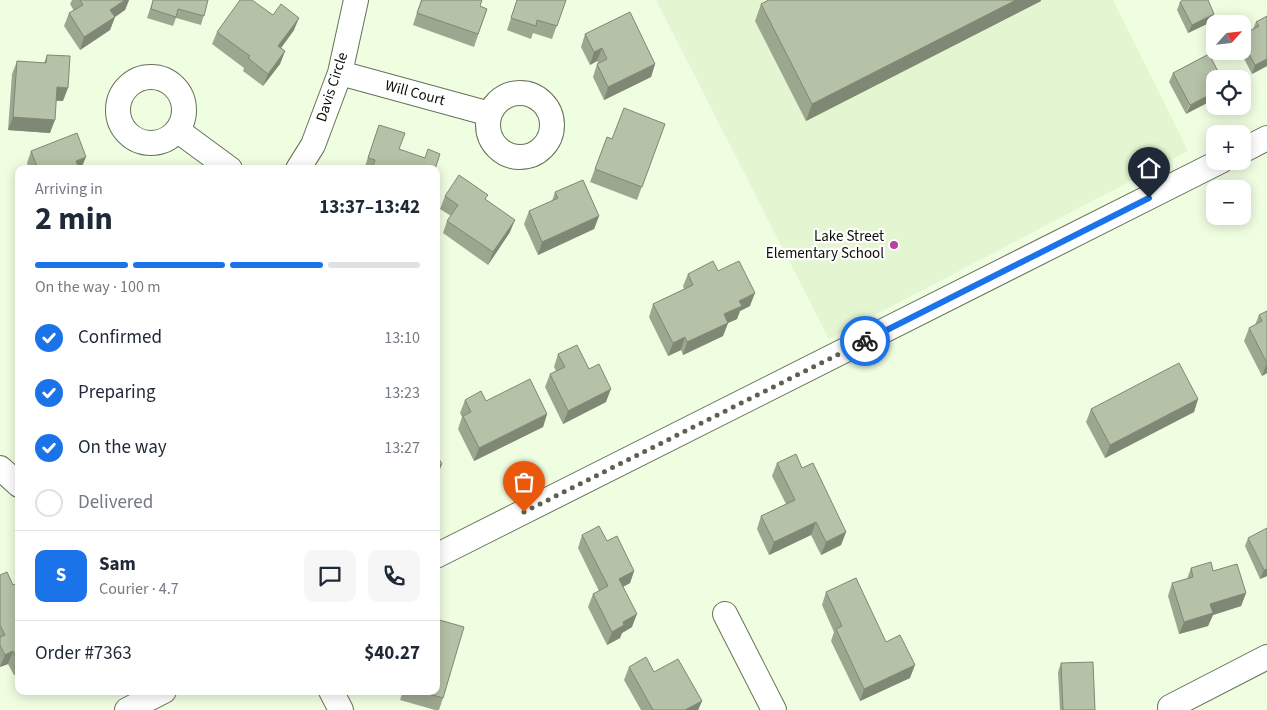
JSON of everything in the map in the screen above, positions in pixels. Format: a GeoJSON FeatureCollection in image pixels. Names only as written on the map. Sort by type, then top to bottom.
{"type":"FeatureCollection","features":[{"type":"Feature","properties":{"kind":"street","name":"Davis Circle"},"geometry":{"type":"LineString","coordinates":[[300,165],[313,145],[340,73],[356,0]]}},
{"type":"Feature","properties":{"kind":"street","name":"Will Court"},"geometry":{"type":"LineString","coordinates":[[340,73],[490,114]]}},
{"type":"Feature","properties":{"kind":"street"},"geometry":{"type":"LineString","coordinates":[[177,130],[225,165]]}},
{"type":"Feature","properties":{"kind":"street"},"geometry":{"type":"LineString","coordinates":[[1251,146],[1267,138]]}},
{"type":"Feature","properties":{"kind":"street"},"geometry":{"type":"LineString","coordinates":[[440,554],[1206,169]]}},
{"type":"Feature","properties":{"kind":"street"},"geometry":{"type":"LineString","coordinates":[[0,468],[15,481]]}},
{"type":"Feature","properties":{"kind":"street"},"geometry":{"type":"LineString","coordinates":[[726,614],[774,710]]}},
{"type":"Feature","properties":{"kind":"street"},"geometry":{"type":"LineString","coordinates":[[1171,708],[1267,658]]}},
{"type":"Feature","properties":{"kind":"street"},"geometry":{"type":"LineString","coordinates":[[127,710],[156,695]]}},
{"type":"Feature","properties":{"kind":"street"},"geometry":{"type":"LineString","coordinates":[[333,695],[341,710]]}},
{"type":"Feature","properties":{"kind":"shaded area","name":"Lake Street Elementary School"},"geometry":{"type":"Polygon","coordinates":[[[656,0],[1113,0],[1188,151],[829,339],[656,0]]]}},
{"type":"Feature","properties":{"kind":"building"},"geometry":{"type":"Polygon","coordinates":[[[80,0],[125,0],[110,10],[115,17],[84,37],[69,13],[83,5],[80,0]]]}},
{"type":"Feature","properties":{"kind":"building"},"geometry":{"type":"Polygon","coordinates":[[[153,0],[208,0],[204,16],[178,9],[176,17],[151,9],[153,0]]]}},
{"type":"Feature","properties":{"kind":"building"},"geometry":{"type":"Polygon","coordinates":[[[240,0],[252,0],[273,15],[281,4],[299,18],[278,46],[285,51],[268,74],[248,58],[250,56],[217,32],[240,0]]]}},
{"type":"Feature","properties":{"kind":"building"},"geometry":{"type":"Polygon","coordinates":[[[422,0],[482,0],[480,6],[487,9],[478,34],[417,13],[422,0]]]}},
{"type":"Feature","properties":{"kind":"building"},"geometry":{"type":"Polygon","coordinates":[[[517,0],[566,0],[557,26],[537,20],[536,26],[511,18],[517,0]]]}},
{"type":"Feature","properties":{"kind":"building"},"geometry":{"type":"Polygon","coordinates":[[[769,0],[1016,0],[812,104],[761,4],[769,0]]]}},
{"type":"Feature","properties":{"kind":"building"},"geometry":{"type":"Polygon","coordinates":[[[1183,0],[1208,0],[1214,14],[1206,15],[1206,18],[1192,25],[1180,2],[1183,0]]]}},
{"type":"Feature","properties":{"kind":"building"},"geometry":{"type":"Polygon","coordinates":[[[630,12],[655,64],[608,87],[597,64],[607,59],[602,48],[594,52],[585,34],[630,12]]]}},
{"type":"Feature","properties":{"kind":"building"},"geometry":{"type":"Polygon","coordinates":[[[1267,16],[1267,59],[1255,65],[1251,58],[1251,30],[1259,26],[1256,22],[1267,16]]]}},
{"type":"Feature","properties":{"kind":"building"},"geometry":{"type":"Polygon","coordinates":[[[47,55],[70,56],[68,88],[57,87],[55,120],[13,117],[17,61],[46,63],[47,55]]]}},
{"type":"Feature","properties":{"kind":"building"},"geometry":{"type":"Polygon","coordinates":[[[1206,56],[1206,60],[1212,60],[1217,70],[1206,70],[1206,97],[1190,105],[1173,73],[1206,56]]]}},
{"type":"Feature","properties":{"kind":"building"},"geometry":{"type":"Polygon","coordinates":[[[624,108],[665,124],[642,187],[595,169],[607,137],[612,139],[624,108]]]}},
{"type":"Feature","properties":{"kind":"building"},"geometry":{"type":"Polygon","coordinates":[[[379,125],[405,133],[399,149],[425,158],[428,149],[440,154],[436,165],[373,165],[375,160],[368,158],[379,125]]]}},
{"type":"Feature","properties":{"kind":"building"},"geometry":{"type":"Polygon","coordinates":[[[77,133],[86,157],[76,161],[78,165],[36,165],[31,151],[77,133]]]}},
{"type":"Feature","properties":{"kind":"building"},"geometry":{"type":"Polygon","coordinates":[[[459,175],[488,195],[485,199],[515,220],[493,252],[447,221],[458,205],[445,196],[459,175]]]}},
{"type":"Feature","properties":{"kind":"building"},"geometry":{"type":"Polygon","coordinates":[[[583,180],[599,216],[542,242],[529,211],[558,198],[555,192],[583,180]]]}},
{"type":"Feature","properties":{"kind":"building"},"geometry":{"type":"Polygon","coordinates":[[[713,261],[718,271],[739,261],[755,293],[739,301],[742,306],[724,314],[728,323],[687,342],[685,337],[673,343],[653,304],[693,285],[688,274],[713,261]]]}},
{"type":"Feature","properties":{"kind":"building"},"geometry":{"type":"Polygon","coordinates":[[[1267,311],[1267,363],[1249,328],[1262,321],[1259,315],[1267,311]]]}},
{"type":"Feature","properties":{"kind":"building"},"geometry":{"type":"Polygon","coordinates":[[[577,345],[589,369],[599,364],[611,389],[568,411],[550,374],[565,367],[558,354],[577,345]]]}},
{"type":"Feature","properties":{"kind":"building"},"geometry":{"type":"Polygon","coordinates":[[[1179,363],[1198,399],[1110,445],[1091,409],[1179,363]]]}},
{"type":"Feature","properties":{"kind":"building"},"geometry":{"type":"Polygon","coordinates":[[[530,379],[547,414],[479,448],[463,416],[471,412],[465,400],[481,391],[486,401],[530,379]]]}},
{"type":"Feature","properties":{"kind":"building"},"geometry":{"type":"Polygon","coordinates":[[[796,454],[802,468],[813,463],[846,532],[826,542],[816,522],[774,542],[761,516],[795,500],[777,463],[796,454]]]}},
{"type":"Feature","properties":{"kind":"building"},"geometry":{"type":"Polygon","coordinates":[[[599,526],[607,541],[617,536],[634,571],[619,579],[637,614],[623,622],[624,625],[612,632],[593,594],[608,586],[582,535],[599,526]]]}},
{"type":"Feature","properties":{"kind":"building"},"geometry":{"type":"Polygon","coordinates":[[[1267,528],[1267,569],[1264,570],[1248,538],[1267,528]]]}},
{"type":"Feature","properties":{"kind":"building"},"geometry":{"type":"Polygon","coordinates":[[[1211,562],[1213,571],[1237,564],[1246,593],[1210,604],[1213,613],[1184,622],[1172,583],[1193,577],[1191,568],[1211,562]]]}},
{"type":"Feature","properties":{"kind":"building"},"geometry":{"type":"Polygon","coordinates":[[[7,572],[13,585],[15,584],[15,655],[13,651],[5,655],[0,645],[0,637],[5,635],[0,625],[0,575],[7,572]]]}},
{"type":"Feature","properties":{"kind":"building"},"geometry":{"type":"Polygon","coordinates":[[[856,578],[886,642],[900,635],[915,665],[864,689],[836,629],[842,626],[826,592],[856,578]]]}},
{"type":"Feature","properties":{"kind":"building"},"geometry":{"type":"Polygon","coordinates":[[[440,620],[464,627],[443,698],[433,695],[440,695],[440,620]]]}},
{"type":"Feature","properties":{"kind":"building"},"geometry":{"type":"Polygon","coordinates":[[[646,657],[654,672],[678,659],[702,701],[685,710],[653,710],[629,667],[646,657]]]}},
{"type":"Feature","properties":{"kind":"building"},"geometry":{"type":"Polygon","coordinates":[[[1093,662],[1095,710],[1063,710],[1061,663],[1093,662]]]}},
{"type":"Feature","properties":{"kind":"way so far"},"geometry":{"type":"LineString","coordinates":[[524,512],[865,341]]}},
{"type":"Feature","properties":{"kind":"place","name":"Lake Street Elementary School"},"geometry":{"type":"Point","coordinates":[894,245]}},
{"type":"Feature","properties":{"kind":"route"},"geometry":{"type":"LineString","coordinates":[[865,341],[1149,198]]}}]}
